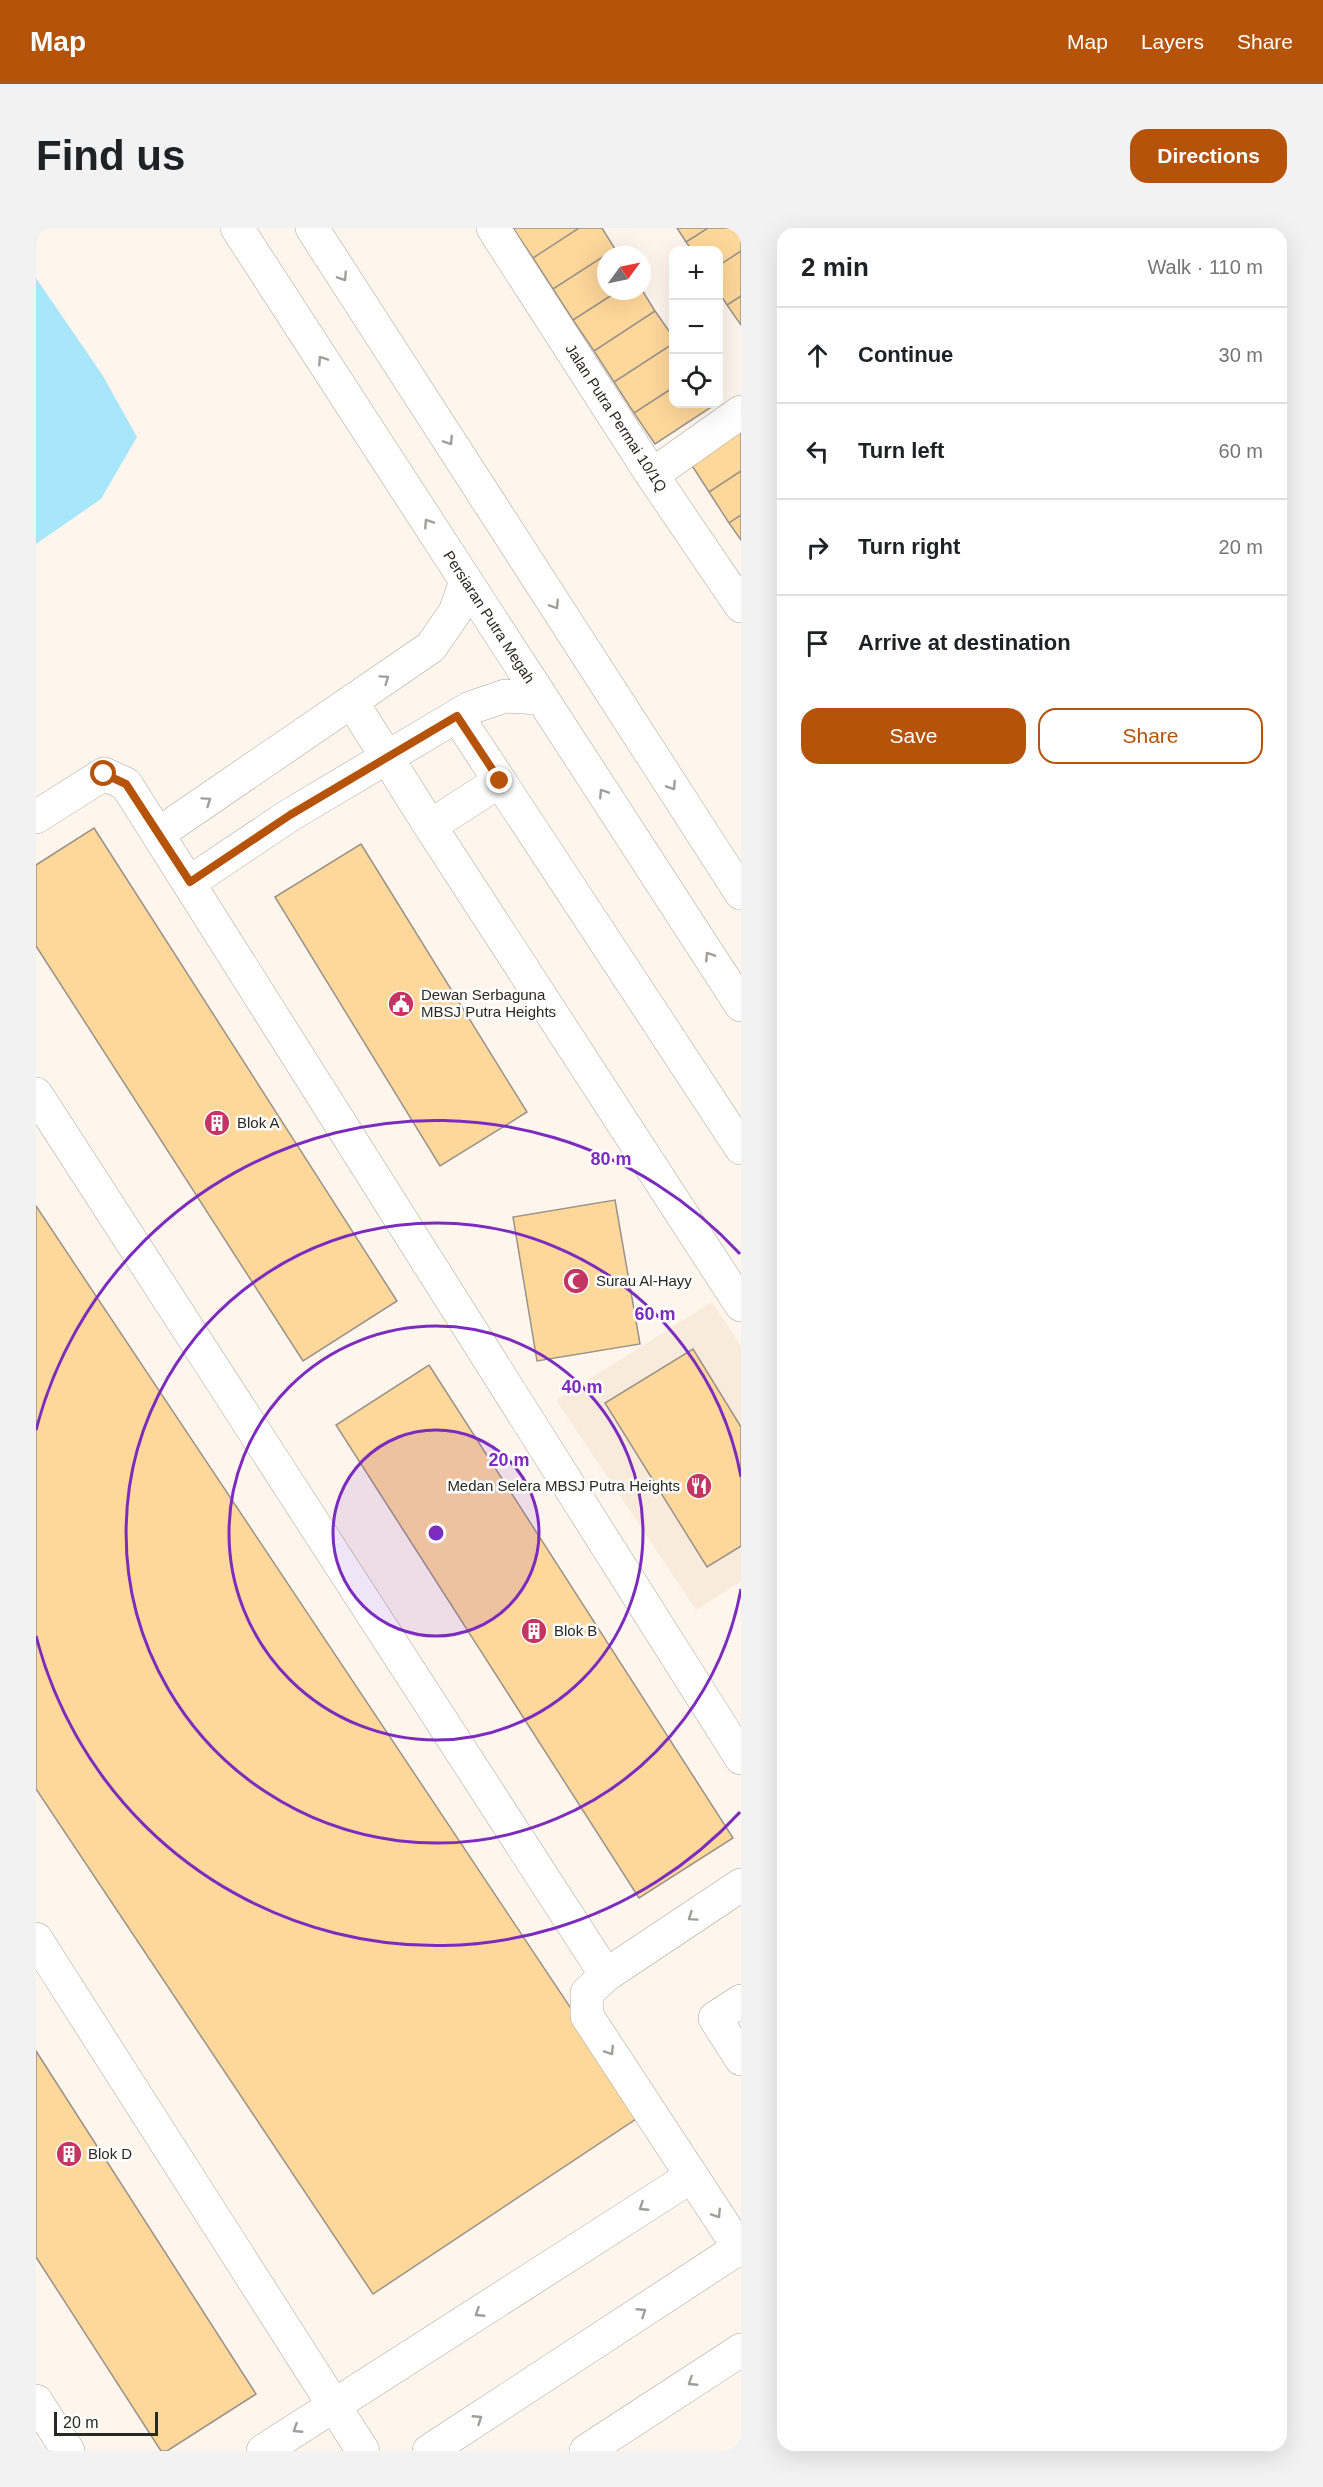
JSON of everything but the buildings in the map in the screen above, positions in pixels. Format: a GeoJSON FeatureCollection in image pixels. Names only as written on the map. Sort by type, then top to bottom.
{"type":"FeatureCollection","features":[{"type":"Feature","properties":{"kind":"street","name":"Persiaran Putra Megah"},"geometry":{"type":"LineString","coordinates":[[237,228],[741,1005]]}},
{"type":"Feature","properties":{"kind":"street"},"geometry":{"type":"LineString","coordinates":[[312,228],[741,893]]}},
{"type":"Feature","properties":{"kind":"street","name":"Jalan Putra Permai 10/1Q"},"geometry":{"type":"LineString","coordinates":[[493,228],[652,475],[741,606]]}},
{"type":"Feature","properties":{"kind":"street"},"geometry":{"type":"LineString","coordinates":[[652,475],[741,412]]}},
{"type":"Feature","properties":{"kind":"street"},"geometry":{"type":"LineString","coordinates":[[158,834],[431,647],[455,612],[466,581]]}},
{"type":"Feature","properties":{"kind":"street"},"geometry":{"type":"LineString","coordinates":[[190,882],[290,815],[464,712],[505,696],[542,698]]}},
{"type":"Feature","properties":{"kind":"street"},"geometry":{"type":"LineString","coordinates":[[352,702],[741,1305]]}},
{"type":"Feature","properties":{"kind":"street"},"geometry":{"type":"LineString","coordinates":[[464,712],[500,781],[741,1148]]}},
{"type":"Feature","properties":{"kind":"street"},"geometry":{"type":"LineString","coordinates":[[36,817],[104,774],[126,784],[741,1758]]}},
{"type":"Feature","properties":{"kind":"street"},"geometry":{"type":"LineString","coordinates":[[430,826],[500,781]]}},
{"type":"Feature","properties":{"kind":"street"},"geometry":{"type":"LineString","coordinates":[[36,1094],[606,1975]]}},
{"type":"Feature","properties":{"kind":"street"},"geometry":{"type":"LineString","coordinates":[[429,2451],[740,2250],[587,2016],[587,1993],[606,1975],[741,1885]]}},
{"type":"Feature","properties":{"kind":"street"},"geometry":{"type":"LineString","coordinates":[[36,1939],[363,2451]]}},
{"type":"Feature","properties":{"kind":"street"},"geometry":{"type":"LineString","coordinates":[[728,2010],[741,2059]]}},
{"type":"Feature","properties":{"kind":"street"},"geometry":{"type":"LineString","coordinates":[[263,2451],[692,2176]]}},
{"type":"Feature","properties":{"kind":"street"},"geometry":{"type":"LineString","coordinates":[[586,2451],[741,2350]]}},
{"type":"Feature","properties":{"kind":"street"},"geometry":{"type":"LineString","coordinates":[[36,2401],[68,2451]]}},
{"type":"Feature","properties":{"kind":"shaded area"},"geometry":{"type":"Polygon","coordinates":[[[712,1302],[741,1346],[741,1581],[696,1610],[556,1400],[712,1302]]]}},
{"type":"Feature","properties":{"kind":"water"},"geometry":{"type":"Polygon","coordinates":[[[36,278],[103,376],[137,437],[101,499],[36,544],[36,278]]]}},
{"type":"Feature","properties":{"kind":"place","name":"Dewan Serbaguna MBSJ Putra Heights"},"geometry":{"type":"Point","coordinates":[401,1004]}},
{"type":"Feature","properties":{"kind":"place","name":"Blok A"},"geometry":{"type":"Point","coordinates":[217,1123]}},
{"type":"Feature","properties":{"kind":"place","name":"Surau Al-Hayy"},"geometry":{"type":"Point","coordinates":[576,1281]}},
{"type":"Feature","properties":{"kind":"place","name":"Medan Selera MBSJ Putra Heights"},"geometry":{"type":"Point","coordinates":[699,1486]}},
{"type":"Feature","properties":{"kind":"place","name":"Blok B"},"geometry":{"type":"Point","coordinates":[534,1631]}},
{"type":"Feature","properties":{"kind":"place","name":"Blok D"},"geometry":{"type":"Point","coordinates":[69,2154]}},
{"type":"Feature","properties":{"kind":"route"},"geometry":{"type":"LineString","coordinates":[[104,774],[126,784],[190,882],[290,815],[457,716],[500,781]]}}]}
